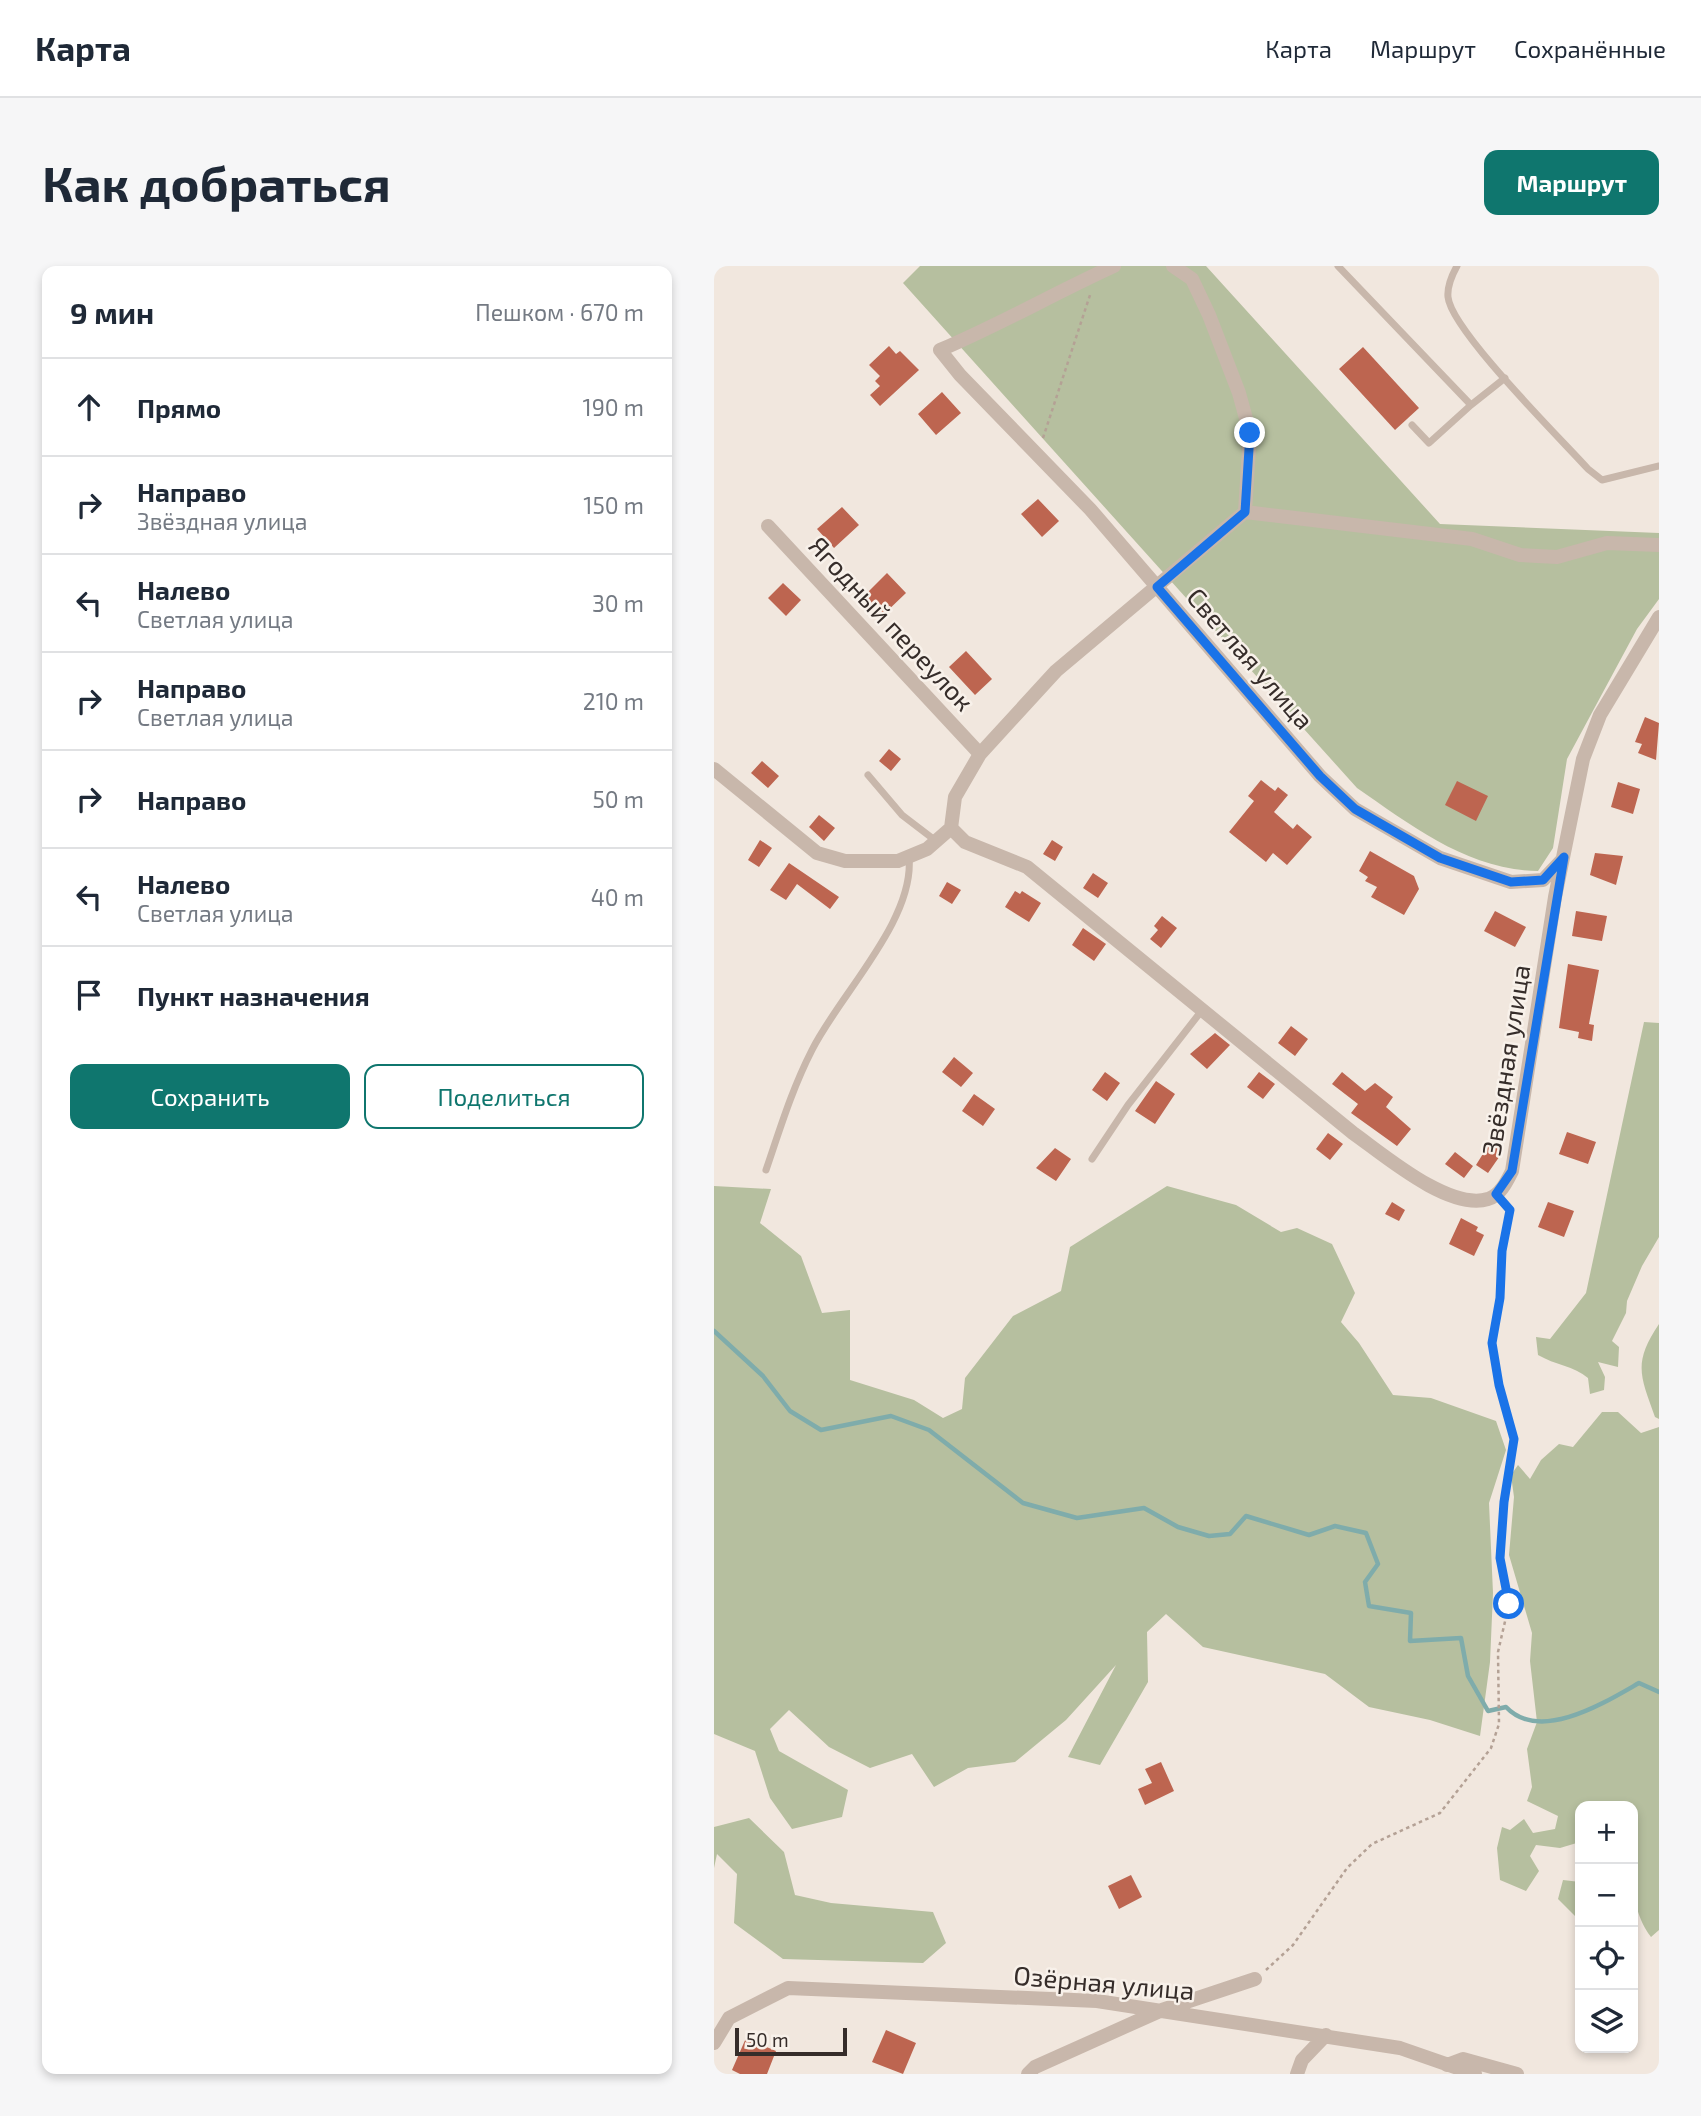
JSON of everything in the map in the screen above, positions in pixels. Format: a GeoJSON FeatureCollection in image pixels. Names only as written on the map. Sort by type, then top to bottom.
{"type":"FeatureCollection","features":[{"type":"Feature","properties":{"kind":"street","name":"Светлая улица"},"geometry":{"type":"LineString","coordinates":[[1114,266],[1020,310],[987,330],[940,350],[960,375],[1090,509],[1320,776],[1355,809],[1440,858],[1511,882],[1543,880],[1564,857]]}},
{"type":"Feature","properties":{"kind":"street"},"geometry":{"type":"LineString","coordinates":[[714,769],[817,853],[845,861],[898,861],[909,856],[936,841],[951,828],[955,797],[979,754],[1056,671],[1245,512],[1250,433],[1239,393],[1192,279],[1173,266]]}},
{"type":"Feature","properties":{"kind":"street"},"geometry":{"type":"LineString","coordinates":[[1245,512],[1472,539],[1520,555],[1556,557],[1607,543],[1659,545]]}},
{"type":"Feature","properties":{"kind":"street","name":"Ягодный переулок"},"geometry":{"type":"LineString","coordinates":[[768,526],[979,754]]}},
{"type":"Feature","properties":{"kind":"street","name":"Звёздная улица"},"geometry":{"type":"LineString","coordinates":[[951,828],[965,842],[1027,867],[1353,1133],[1402,1169],[1464,1201],[1490,1199],[1512,1171],[1583,759],[1600,715],[1659,617]]}},
{"type":"Feature","properties":{"kind":"street"},"geometry":{"type":"LineString","coordinates":[[1028,2074],[1035,2067],[1162,2010],[1255,1979]]}},
{"type":"Feature","properties":{"kind":"street","name":"Озёрная улица"},"geometry":{"type":"LineString","coordinates":[[714,2043],[729,2018],[788,1988],[1097,2001],[1400,2048],[1475,2074]]}},
{"type":"Feature","properties":{"kind":"street"},"geometry":{"type":"LineString","coordinates":[[1297,2074],[1302,2060],[1326,2035]]}},
{"type":"Feature","properties":{"kind":"street"},"geometry":{"type":"LineString","coordinates":[[1447,2065],[1463,2059],[1517,2074]]}},
{"type":"Feature","properties":{"kind":"lane"},"geometry":{"type":"LineString","coordinates":[[1338,266],[1471,405]]}},
{"type":"Feature","properties":{"kind":"lane"},"geometry":{"type":"LineString","coordinates":[[1457,266],[1450,279],[1448,297],[1461,329],[1588,469],[1602,480],[1659,466]]}},
{"type":"Feature","properties":{"kind":"lane"},"geometry":{"type":"LineString","coordinates":[[1412,425],[1429,443],[1505,378]]}},
{"type":"Feature","properties":{"kind":"lane"},"geometry":{"type":"LineString","coordinates":[[868,775],[902,815],[936,841]]}},
{"type":"Feature","properties":{"kind":"lane"},"geometry":{"type":"LineString","coordinates":[[766,1170],[791,1094],[813,1047],[863,971],[905,897],[911,874],[909,856]]}},
{"type":"Feature","properties":{"kind":"lane"},"geometry":{"type":"LineString","coordinates":[[1093,1159],[1128,1105],[1203,1009]]}},
{"type":"Feature","properties":{"kind":"path"},"geometry":{"type":"LineString","coordinates":[[1037,455],[1096,274]]}},
{"type":"Feature","properties":{"kind":"path"},"geometry":{"type":"LineString","coordinates":[[1255,1979],[1293,1945],[1347,1868],[1372,1844],[1440,1813],[1490,1748],[1499,1724],[1498,1652],[1509,1604],[1500,1558],[1504,1502],[1514,1439],[1499,1385],[1492,1343],[1500,1298],[1502,1251],[1510,1210],[1496,1194]]}},
{"type":"Feature","properties":{"kind":"green space"},"geometry":{"type":"Polygon","coordinates":[[[920,266],[1206,266],[1440,524],[1659,533],[1659,599],[1637,629],[1567,759],[1553,848],[1538,871],[1512,869],[1464,854],[1420,831],[1357,788],[903,283],[920,266]]]}},
{"type":"Feature","properties":{"kind":"green space"},"geometry":{"type":"Polygon","coordinates":[[[1644,1022],[1659,1023],[1659,1237],[1642,1266],[1627,1301],[1626,1313],[1612,1341],[1619,1347],[1618,1367],[1598,1362],[1605,1377],[1604,1390],[1590,1394],[1588,1378],[1538,1355],[1536,1337],[1550,1339],[1586,1293],[1644,1022]]]}},
{"type":"Feature","properties":{"kind":"green space"},"geometry":{"type":"Polygon","coordinates":[[[714,1186],[771,1189],[760,1223],[801,1256],[822,1313],[850,1310],[850,1380],[914,1400],[943,1418],[962,1409],[965,1378],[1013,1316],[1061,1291],[1070,1247],[1167,1186],[1236,1205],[1281,1232],[1297,1228],[1332,1244],[1355,1293],[1341,1322],[1359,1343],[1393,1395],[1431,1398],[1496,1421],[1506,1450],[1489,1503],[1493,1593],[1490,1662],[1480,1736],[1430,1720],[1369,1707],[1325,1674],[1203,1647],[1166,1614],[1147,1632],[1148,1682],[1100,1765],[1068,1757],[1116,1665],[1066,1720],[1015,1762],[968,1768],[934,1787],[912,1754],[870,1768],[829,1747],[789,1710],[770,1729],[779,1751],[848,1790],[842,1817],[792,1829],[770,1798],[755,1751],[714,1734],[714,1186]]]}},
{"type":"Feature","properties":{"kind":"green space"},"geometry":{"type":"Polygon","coordinates":[[[1659,1324],[1659,1419],[1655,1417],[1643,1379],[1642,1359],[1659,1324]]]}},
{"type":"Feature","properties":{"kind":"green space"},"geometry":{"type":"Polygon","coordinates":[[[1602,1412],[1618,1412],[1641,1433],[1659,1427],[1659,1930],[1651,1937],[1638,1911],[1638,1801],[1575,1801],[1575,1844],[1560,1848],[1536,1845],[1530,1856],[1539,1871],[1526,1891],[1500,1880],[1497,1848],[1502,1827],[1510,1830],[1524,1819],[1533,1833],[1555,1829],[1558,1816],[1527,1801],[1532,1787],[1527,1749],[1537,1722],[1530,1661],[1532,1633],[1509,1555],[1514,1497],[1511,1475],[1518,1465],[1530,1479],[1541,1460],[1559,1444],[1573,1447],[1602,1412]]]}},
{"type":"Feature","properties":{"kind":"green space"},"geometry":{"type":"Polygon","coordinates":[[[749,1818],[784,1852],[795,1895],[831,1903],[933,1912],[946,1943],[923,1963],[783,1959],[734,1923],[737,1874],[717,1854],[714,1868],[714,1827],[749,1818]]]}},
{"type":"Feature","properties":{"kind":"green space"},"geometry":{"type":"Polygon","coordinates":[[[1563,1880],[1575,1881],[1575,1916],[1558,1899],[1563,1880]]]}},
{"type":"Feature","properties":{"kind":"building"},"geometry":{"type":"Polygon","coordinates":[[[889,346],[896,354],[900,351],[919,370],[880,406],[870,395],[880,386],[875,381],[880,376],[869,365],[889,346]]]}},
{"type":"Feature","properties":{"kind":"building"},"geometry":{"type":"Polygon","coordinates":[[[1363,347],[1419,408],[1395,430],[1339,369],[1363,347]]]}},
{"type":"Feature","properties":{"kind":"building"},"geometry":{"type":"Polygon","coordinates":[[[942,392],[961,413],[936,435],[918,414],[942,392]]]}},
{"type":"Feature","properties":{"kind":"building"},"geometry":{"type":"Polygon","coordinates":[[[1038,499],[1059,521],[1042,537],[1021,514],[1038,499]]]}},
{"type":"Feature","properties":{"kind":"building"},"geometry":{"type":"Polygon","coordinates":[[[842,507],[859,525],[834,548],[817,529],[842,507]]]}},
{"type":"Feature","properties":{"kind":"building"},"geometry":{"type":"Polygon","coordinates":[[[887,573],[906,593],[883,615],[864,596],[887,573]]]}},
{"type":"Feature","properties":{"kind":"building"},"geometry":{"type":"Polygon","coordinates":[[[783,583],[801,600],[786,616],[768,598],[783,583]]]}},
{"type":"Feature","properties":{"kind":"building"},"geometry":{"type":"Polygon","coordinates":[[[966,651],[992,679],[975,695],[949,667],[966,651]]]}},
{"type":"Feature","properties":{"kind":"building"},"geometry":{"type":"Polygon","coordinates":[[[1645,717],[1659,723],[1656,760],[1638,753],[1642,744],[1635,742],[1645,717]]]}},
{"type":"Feature","properties":{"kind":"building"},"geometry":{"type":"Polygon","coordinates":[[[889,749],[901,759],[891,771],[879,761],[889,749]]]}},
{"type":"Feature","properties":{"kind":"building"},"geometry":{"type":"Polygon","coordinates":[[[762,761],[779,776],[768,788],[751,773],[762,761]]]}},
{"type":"Feature","properties":{"kind":"building"},"geometry":{"type":"Polygon","coordinates":[[[1261,780],[1275,791],[1278,787],[1288,795],[1274,812],[1293,829],[1297,824],[1312,837],[1287,865],[1273,853],[1266,862],[1229,832],[1254,801],[1248,796],[1261,780]]]}},
{"type":"Feature","properties":{"kind":"building"},"geometry":{"type":"Polygon","coordinates":[[[1457,781],[1488,796],[1476,821],[1445,805],[1457,781]]]}},
{"type":"Feature","properties":{"kind":"building"},"geometry":{"type":"Polygon","coordinates":[[[1618,782],[1640,789],[1633,814],[1611,807],[1618,782]]]}},
{"type":"Feature","properties":{"kind":"building"},"geometry":{"type":"Polygon","coordinates":[[[819,815],[835,828],[824,841],[809,827],[819,815]]]}},
{"type":"Feature","properties":{"kind":"building"},"geometry":{"type":"Polygon","coordinates":[[[760,840],[772,848],[759,867],[748,860],[760,840]]]}},
{"type":"Feature","properties":{"kind":"building"},"geometry":{"type":"Polygon","coordinates":[[[1052,840],[1063,847],[1055,861],[1043,854],[1052,840]]]}},
{"type":"Feature","properties":{"kind":"building"},"geometry":{"type":"Polygon","coordinates":[[[1370,851],[1414,876],[1419,889],[1404,915],[1371,897],[1377,887],[1365,881],[1368,877],[1359,871],[1370,851]]]}},
{"type":"Feature","properties":{"kind":"building"},"geometry":{"type":"Polygon","coordinates":[[[1595,853],[1623,856],[1616,885],[1590,875],[1595,853]]]}},
{"type":"Feature","properties":{"kind":"building"},"geometry":{"type":"Polygon","coordinates":[[[789,863],[839,897],[830,909],[797,884],[786,900],[770,890],[789,863]]]}},
{"type":"Feature","properties":{"kind":"building"},"geometry":{"type":"Polygon","coordinates":[[[1093,873],[1108,883],[1098,898],[1083,888],[1093,873]]]}},
{"type":"Feature","properties":{"kind":"building"},"geometry":{"type":"Polygon","coordinates":[[[947,882],[961,890],[952,904],[939,896],[947,882]]]}},
{"type":"Feature","properties":{"kind":"building"},"geometry":{"type":"Polygon","coordinates":[[[1015,891],[1020,894],[1022,891],[1041,903],[1029,922],[1005,907],[1015,891]]]}},
{"type":"Feature","properties":{"kind":"building"},"geometry":{"type":"Polygon","coordinates":[[[1495,911],[1526,927],[1515,947],[1484,931],[1495,911]]]}},
{"type":"Feature","properties":{"kind":"building"},"geometry":{"type":"Polygon","coordinates":[[[1576,911],[1607,916],[1602,941],[1572,936],[1576,911]]]}},
{"type":"Feature","properties":{"kind":"building"},"geometry":{"type":"Polygon","coordinates":[[[1162,916],[1177,928],[1161,948],[1150,939],[1158,930],[1154,926],[1162,916]]]}},
{"type":"Feature","properties":{"kind":"building"},"geometry":{"type":"Polygon","coordinates":[[[1083,928],[1106,944],[1094,961],[1072,945],[1083,928]]]}},
{"type":"Feature","properties":{"kind":"building"},"geometry":{"type":"Polygon","coordinates":[[[1568,964],[1599,970],[1589,1024],[1594,1025],[1592,1041],[1578,1038],[1579,1032],[1559,1028],[1568,964]]]}},
{"type":"Feature","properties":{"kind":"building"},"geometry":{"type":"Polygon","coordinates":[[[1291,1026],[1308,1039],[1295,1056],[1278,1043],[1291,1026]]]}},
{"type":"Feature","properties":{"kind":"building"},"geometry":{"type":"Polygon","coordinates":[[[1215,1033],[1230,1045],[1207,1069],[1190,1054],[1215,1033]]]}},
{"type":"Feature","properties":{"kind":"building"},"geometry":{"type":"Polygon","coordinates":[[[954,1057],[973,1073],[961,1087],[942,1072],[954,1057]]]}},
{"type":"Feature","properties":{"kind":"building"},"geometry":{"type":"Polygon","coordinates":[[[1105,1072],[1120,1083],[1107,1101],[1092,1090],[1105,1072]]]}},
{"type":"Feature","properties":{"kind":"building"},"geometry":{"type":"Polygon","coordinates":[[[1259,1072],[1275,1084],[1263,1099],[1247,1087],[1259,1072]]]}},
{"type":"Feature","properties":{"kind":"building"},"geometry":{"type":"Polygon","coordinates":[[[1342,1072],[1365,1091],[1375,1083],[1393,1097],[1386,1107],[1411,1129],[1397,1146],[1351,1113],[1358,1104],[1332,1084],[1342,1072]]]}},
{"type":"Feature","properties":{"kind":"building"},"geometry":{"type":"Polygon","coordinates":[[[1156,1081],[1175,1094],[1155,1124],[1135,1111],[1156,1081]]]}},
{"type":"Feature","properties":{"kind":"building"},"geometry":{"type":"Polygon","coordinates":[[[974,1094],[995,1109],[983,1126],[962,1111],[974,1094]]]}},
{"type":"Feature","properties":{"kind":"building"},"geometry":{"type":"Polygon","coordinates":[[[1567,1132],[1596,1142],[1588,1164],[1559,1154],[1567,1132]]]}},
{"type":"Feature","properties":{"kind":"building"},"geometry":{"type":"Polygon","coordinates":[[[1328,1133],[1343,1144],[1330,1160],[1316,1149],[1328,1133]]]}},
{"type":"Feature","properties":{"kind":"building"},"geometry":{"type":"Polygon","coordinates":[[[1491,1141],[1504,1150],[1488,1173],[1476,1165],[1491,1141]]]}},
{"type":"Feature","properties":{"kind":"building"},"geometry":{"type":"Polygon","coordinates":[[[1055,1148],[1071,1159],[1056,1181],[1036,1168],[1055,1148]]]}},
{"type":"Feature","properties":{"kind":"building"},"geometry":{"type":"Polygon","coordinates":[[[1455,1152],[1473,1166],[1464,1178],[1445,1164],[1455,1152]]]}},
{"type":"Feature","properties":{"kind":"building"},"geometry":{"type":"Polygon","coordinates":[[[1392,1202],[1405,1210],[1399,1221],[1385,1214],[1392,1202]]]}},
{"type":"Feature","properties":{"kind":"building"},"geometry":{"type":"Polygon","coordinates":[[[1548,1202],[1574,1211],[1564,1237],[1538,1227],[1548,1202]]]}},
{"type":"Feature","properties":{"kind":"building"},"geometry":{"type":"Polygon","coordinates":[[[1461,1218],[1478,1227],[1476,1231],[1484,1235],[1474,1256],[1449,1244],[1461,1218]]]}},
{"type":"Feature","properties":{"kind":"building"},"geometry":{"type":"Polygon","coordinates":[[[1161,1762],[1174,1791],[1145,1805],[1138,1789],[1152,1783],[1145,1769],[1161,1762]]]}},
{"type":"Feature","properties":{"kind":"building"},"geometry":{"type":"Polygon","coordinates":[[[1131,1875],[1142,1897],[1119,1909],[1108,1886],[1131,1875]]]}},
{"type":"Feature","properties":{"kind":"building"},"geometry":{"type":"Polygon","coordinates":[[[886,2030],[916,2043],[903,2074],[872,2062],[886,2030]]]}},
{"type":"Feature","properties":{"kind":"building"},"geometry":{"type":"Polygon","coordinates":[[[746,2038],[776,2051],[767,2074],[740,2074],[732,2070],[746,2038]]]}},
{"type":"Feature","properties":{"kind":"waterway"},"geometry":{"type":"LineString","coordinates":[[714,1331],[763,1376],[790,1411],[821,1430],[891,1416],[929,1430],[1023,1503],[1077,1518],[1144,1508],[1178,1527],[1209,1536],[1230,1534],[1246,1516],[1309,1535],[1335,1526],[1366,1533],[1378,1564],[1365,1582],[1369,1606],[1411,1613],[1410,1641],[1461,1638],[1468,1676],[1488,1711],[1506,1707],[1520,1717],[1536,1721],[1554,1721],[1591,1709],[1639,1683],[1659,1692]]}},
{"type":"Feature","properties":{"kind":"route"},"geometry":{"type":"LineString","coordinates":[[1250,433],[1245,512],[1157,587],[1320,776],[1355,809],[1440,858],[1511,882],[1543,880],[1564,857],[1555,897],[1512,1171],[1496,1194],[1510,1210],[1502,1251],[1500,1298],[1492,1343],[1499,1385],[1514,1439],[1504,1502],[1500,1558],[1509,1604]]}}]}
